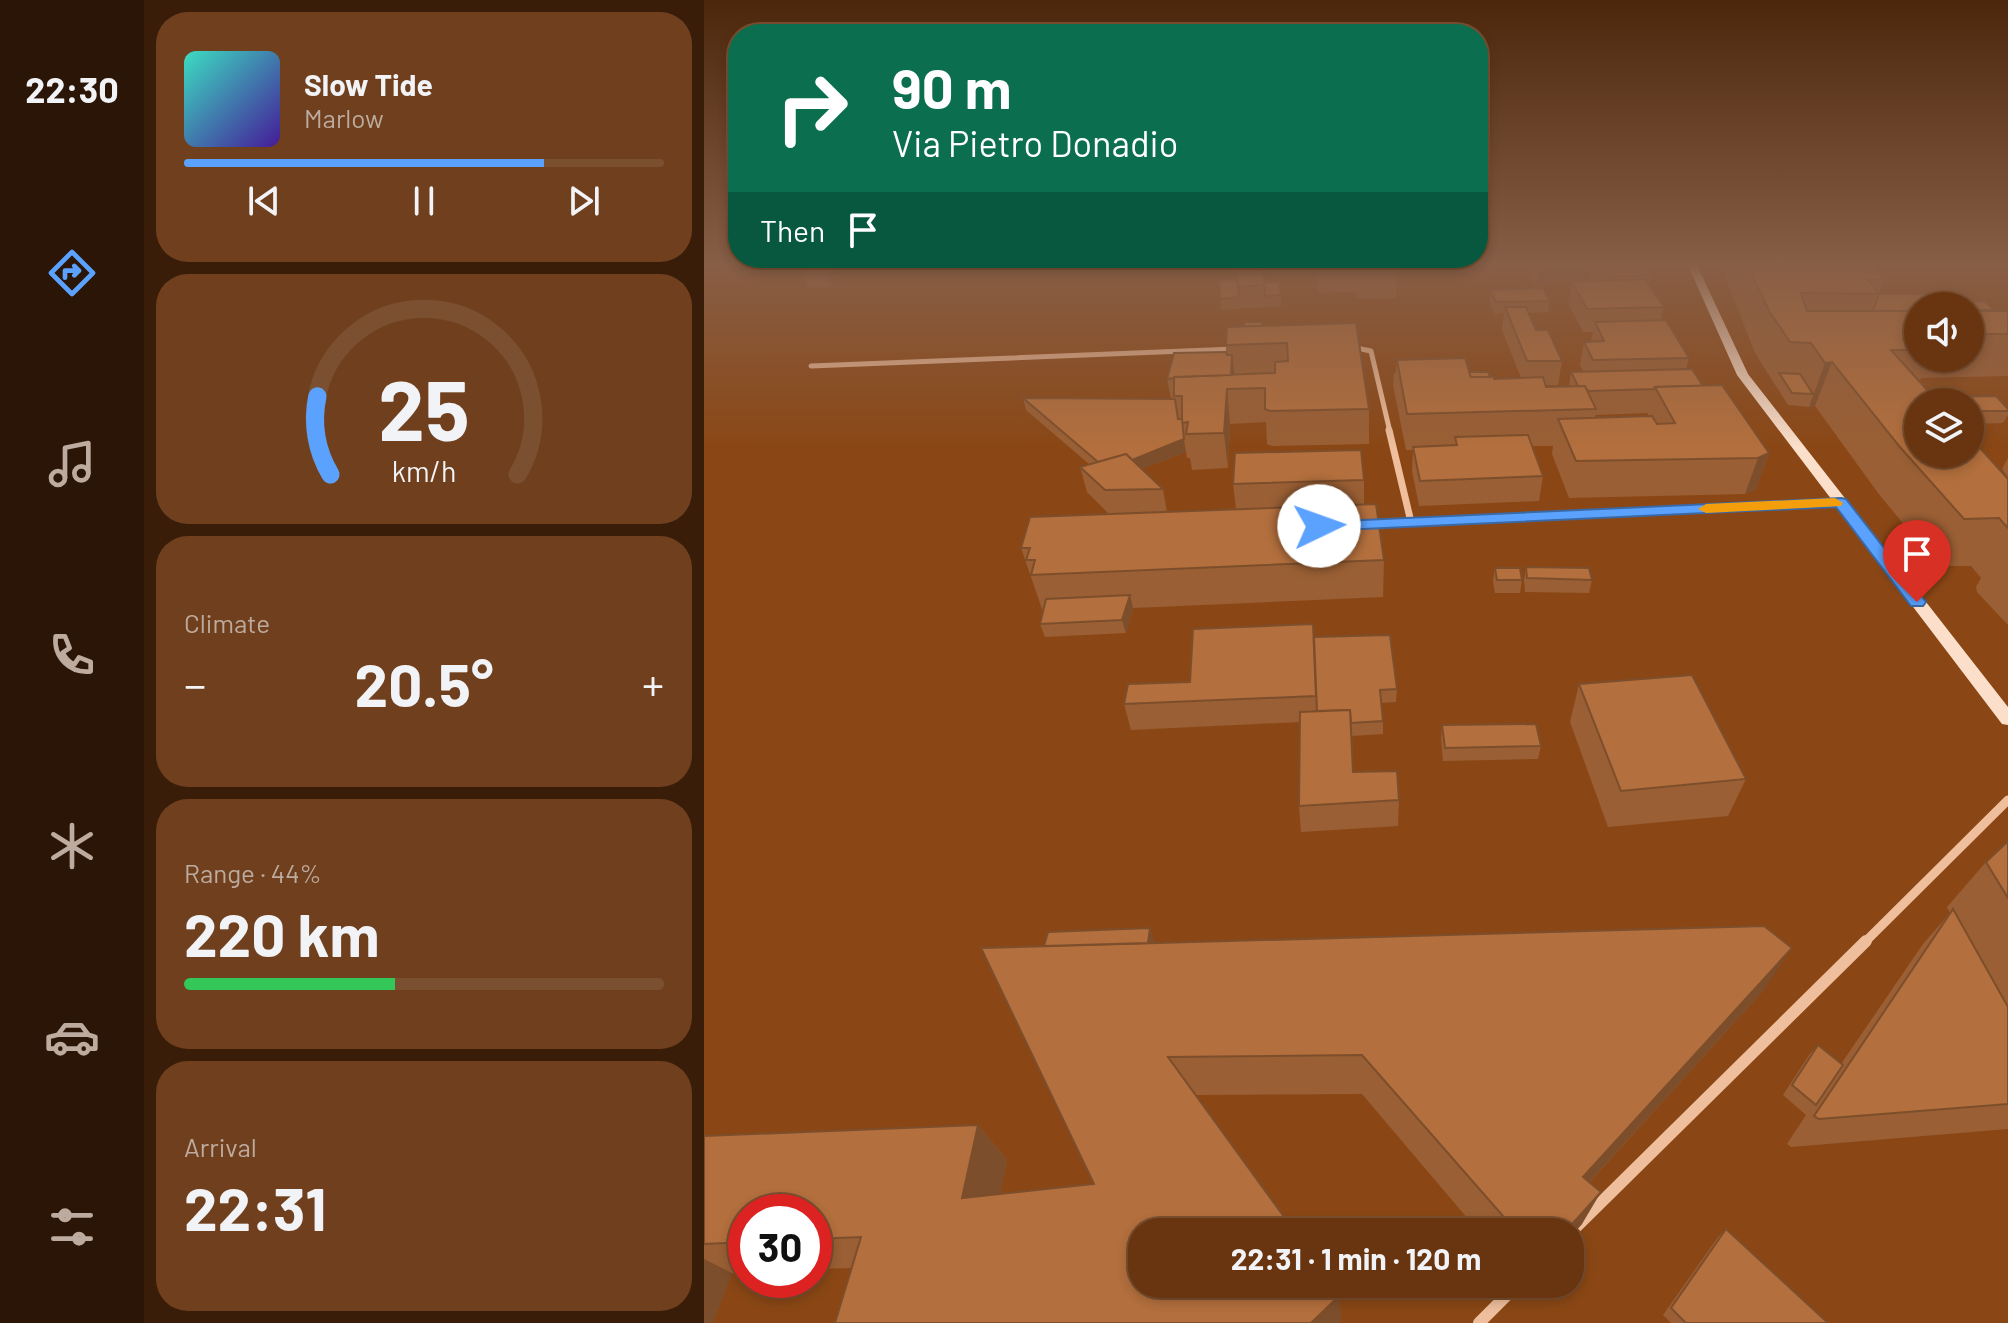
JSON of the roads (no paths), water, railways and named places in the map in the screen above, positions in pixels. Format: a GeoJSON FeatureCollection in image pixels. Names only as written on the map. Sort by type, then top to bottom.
{"type":"FeatureCollection","features":[{"type":"Feature","properties":{"kind":"main road"},"geometry":{"type":"LineString","coordinates":[[1720,325],[1743,375],[2008,719]]}},
{"type":"Feature","properties":{"kind":"street"},"geometry":{"type":"LineString","coordinates":[[1340,345],[1371,351],[1411,522]]}},
{"type":"Feature","properties":{"kind":"street"},"geometry":{"type":"LineString","coordinates":[[811,366],[1247,348]]}},
{"type":"Feature","properties":{"kind":"street"},"geometry":{"type":"LineString","coordinates":[[1365,524],[1841,502]]}},
{"type":"Feature","properties":{"kind":"street"},"geometry":{"type":"LineString","coordinates":[[1584,1219],[2008,800]]}},
{"type":"Feature","properties":{"kind":"street"},"geometry":{"type":"LineString","coordinates":[[1479,1323],[1504,1298]]}}]}
